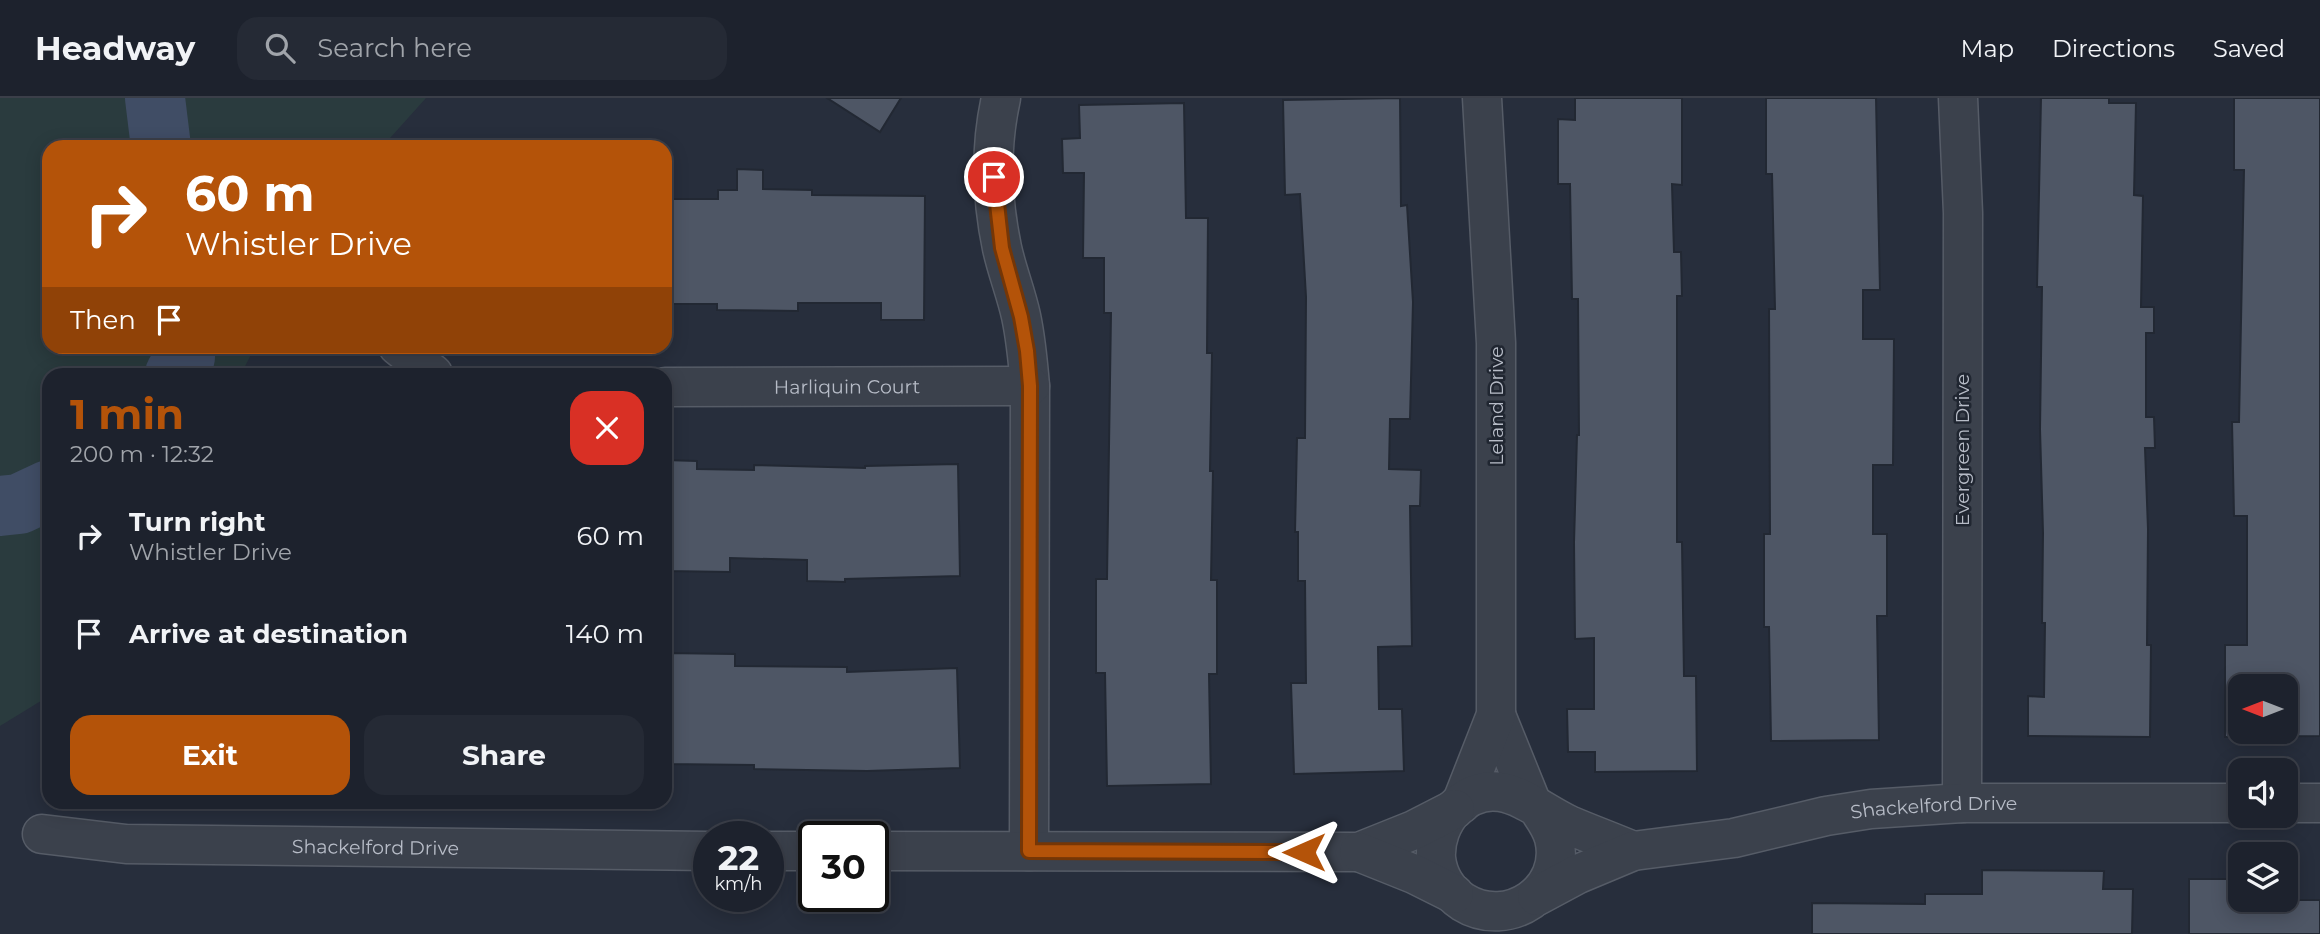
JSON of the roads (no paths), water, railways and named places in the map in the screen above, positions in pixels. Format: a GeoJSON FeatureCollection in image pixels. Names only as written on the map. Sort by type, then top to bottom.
{"type":"FeatureCollection","features":[{"type":"Feature","properties":{"kind":"street"},"geometry":{"type":"LineString","coordinates":[[1001,98],[995,140],[996,213],[1002,248],[1021,317],[1030,386],[1029,851]]}},
{"type":"Feature","properties":{"kind":"street","name":"Leland Drive"},"geometry":{"type":"LineString","coordinates":[[1458,806],[1496,715],[1496,343],[1482,98]]}},
{"type":"Feature","properties":{"kind":"street","name":"Evergreen Drive"},"geometry":{"type":"LineString","coordinates":[[1958,98],[1963,214],[1962,803]]}},
{"type":"Feature","properties":{"kind":"street"},"geometry":{"type":"LineString","coordinates":[[408,354],[426,368]]}},
{"type":"Feature","properties":{"kind":"street","name":"Harliquin Court"},"geometry":{"type":"LineString","coordinates":[[672,387],[1030,386]]}},
{"type":"Feature","properties":{"kind":"street","name":"Leland Drive"},"geometry":{"type":"LineString","coordinates":[[1496,715],[1536,807]]}},
{"type":"Feature","properties":{"kind":"street"},"geometry":{"type":"LineString","coordinates":[[1359,852],[1414,830],[1481,794],[1499,792],[1516,795],[1536,807],[1633,851]]}},
{"type":"Feature","properties":{"kind":"street","name":"Shackelford Drive"},"geometry":{"type":"LineString","coordinates":[[1535,897],[1578,874],[1633,851],[1734,838],[1871,808],[1962,803],[2228,803]]}},
{"type":"Feature","properties":{"kind":"street"},"geometry":{"type":"LineString","coordinates":[[2298,803],[2320,803]]}},
{"type":"Feature","properties":{"kind":"street"},"geometry":{"type":"LineString","coordinates":[[1458,806],[1443,825],[1436,852],[1439,870],[1474,934]]}},
{"type":"Feature","properties":{"kind":"street"},"geometry":{"type":"LineString","coordinates":[[1519,934],[1535,897],[1549,881],[1556,855],[1551,829],[1536,807]]}},
{"type":"Feature","properties":{"kind":"street","name":"Shackelford Drive"},"geometry":{"type":"LineString","coordinates":[[42,834],[126,844],[693,850]]}},
{"type":"Feature","properties":{"kind":"street"},"geometry":{"type":"LineString","coordinates":[[889,851],[1359,852],[1414,874],[1477,909],[1495,912],[1513,910],[1535,897]]}},
{"type":"Feature","properties":{"kind":"waterway"},"geometry":{"type":"LineString","coordinates":[[155,98],[160,140]]}},
{"type":"Feature","properties":{"kind":"waterway"},"geometry":{"type":"LineString","coordinates":[[179,368],[185,354]]}},
{"type":"Feature","properties":{"kind":"waterway"},"geometry":{"type":"LineString","coordinates":[[0,506],[19,504],[42,493]]}}]}
